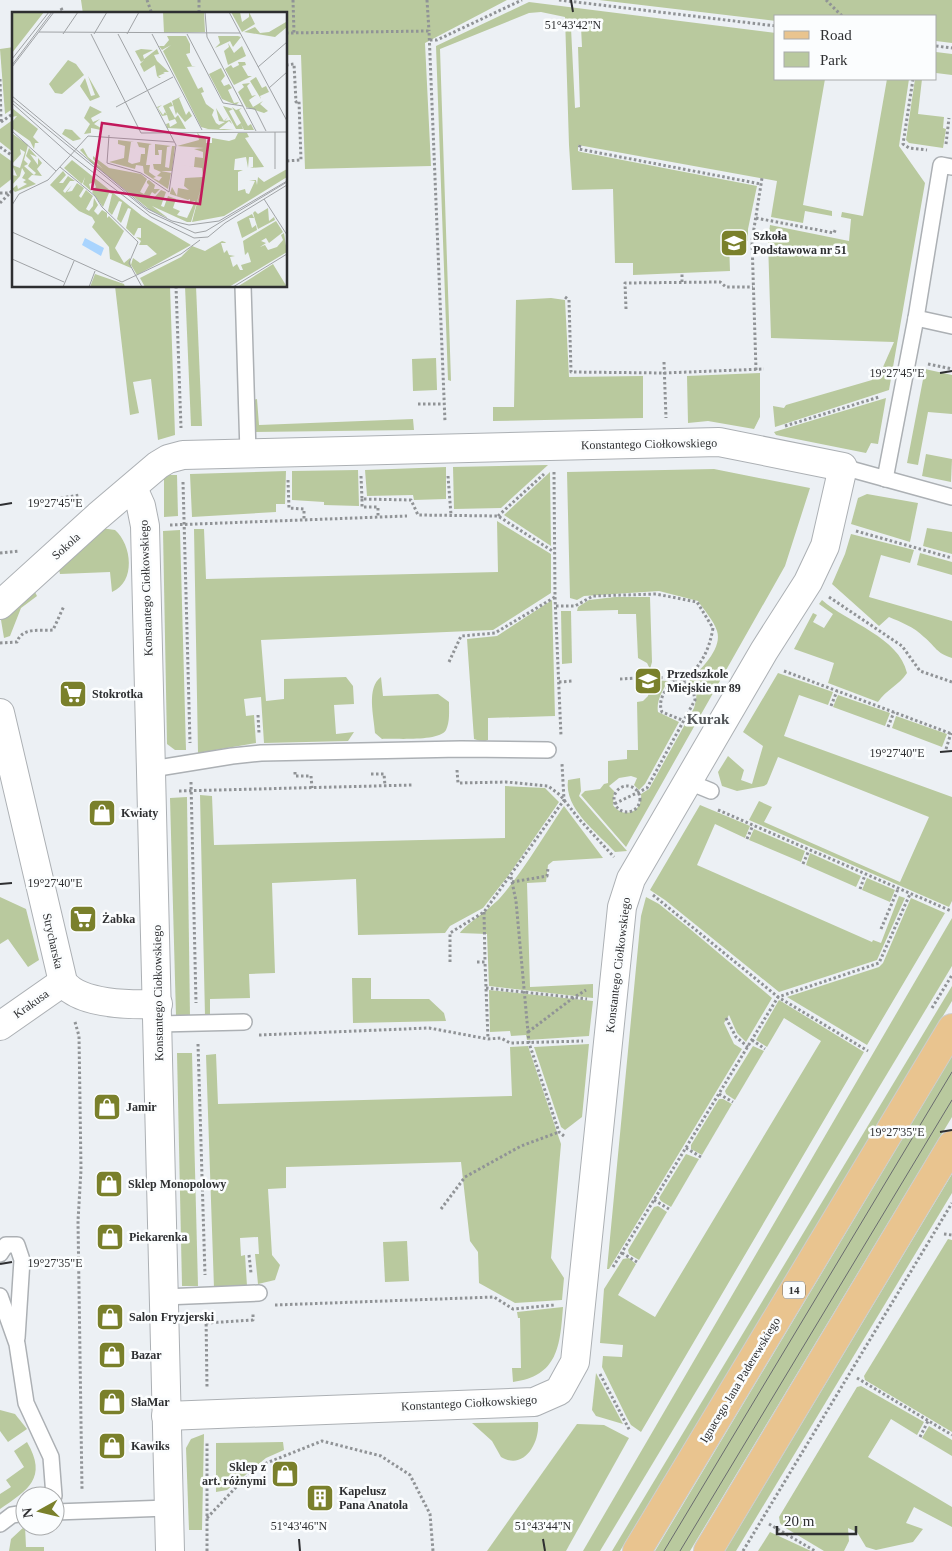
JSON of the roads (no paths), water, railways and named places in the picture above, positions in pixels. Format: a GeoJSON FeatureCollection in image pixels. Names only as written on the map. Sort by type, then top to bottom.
{"type":"FeatureCollection","features":[{"type":"Feature","properties":{"kind":"main road","name":"Ignacego Jana Paderewskiego"},"geometry":{"type":"LineString","coordinates":[[637,1551],[952,1028]]}},
{"type":"Feature","properties":{"kind":"main road"},"geometry":{"type":"LineString","coordinates":[[708,1551],[952,1146]]}},
{"type":"Feature","properties":{"kind":"street","name":"Konstantego Ciołkowskiego"},"geometry":{"type":"LineString","coordinates":[[166,1416],[534,1402],[559,1391],[575,1362],[622,907],[631,879],[700,787],[764,651],[808,582],[825,546],[843,467],[719,442],[554,454],[445,448],[248,453],[183,455],[168,459],[158,465],[133,488],[141,506],[146,526],[168,1508],[170,1551]]}},
{"type":"Feature","properties":{"kind":"street","name":"Sokola"},"geometry":{"type":"LineString","coordinates":[[0,605],[133,488]]}},
{"type":"Feature","properties":{"kind":"street","name":"Strycharska"},"geometry":{"type":"LineString","coordinates":[[0,713],[69,988]]}},
{"type":"Feature","properties":{"kind":"street"},"geometry":{"type":"LineString","coordinates":[[69,988],[158,1014]]}},
{"type":"Feature","properties":{"kind":"street","name":"Krakusa"},"geometry":{"type":"LineString","coordinates":[[0,1026],[69,988]]}},
{"type":"Feature","properties":{"kind":"lane"},"geometry":{"type":"LineString","coordinates":[[885,479],[916,318],[941,165],[952,166]]}},
{"type":"Feature","properties":{"kind":"lane"},"geometry":{"type":"LineString","coordinates":[[243,288],[248,453]]}},
{"type":"Feature","properties":{"kind":"lane"},"geometry":{"type":"LineString","coordinates":[[916,318],[952,326]]}},
{"type":"Feature","properties":{"kind":"lane"},"geometry":{"type":"LineString","coordinates":[[843,467],[952,497]]}},
{"type":"Feature","properties":{"kind":"lane"},"geometry":{"type":"LineString","coordinates":[[152,780],[191,762],[261,754],[548,750]]}},
{"type":"Feature","properties":{"kind":"lane"},"geometry":{"type":"LineString","coordinates":[[158,1014],[197,1024],[244,1022]]}},
{"type":"Feature","properties":{"kind":"lane"},"geometry":{"type":"LineString","coordinates":[[0,1254],[6,1245],[11,1244],[17,1245],[22,1255],[17,1344]]}},
{"type":"Feature","properties":{"kind":"lane"},"geometry":{"type":"LineString","coordinates":[[0,1296],[17,1344],[26,1403],[51,1457],[53,1486]]}},
{"type":"Feature","properties":{"kind":"lane"},"geometry":{"type":"LineString","coordinates":[[164,1297],[206,1296],[256,1300]]}},
{"type":"Feature","properties":{"kind":"lane"},"geometry":{"type":"LineString","coordinates":[[65,1512],[168,1508]]}},
{"type":"Feature","properties":{"kind":"lane"},"geometry":{"type":"LineString","coordinates":[[0,1524],[15,1515]]}},
{"type":"Feature","properties":{"kind":"tram line"},"geometry":{"type":"LineString","coordinates":[[664,1551],[952,1072]]}},
{"type":"Feature","properties":{"kind":"tram line"},"geometry":{"type":"LineString","coordinates":[[680,1551],[952,1100]]}},
{"type":"Feature","properties":{"kind":"place","name":"Szkoła Podstawowa nr 51"},"geometry":{"type":"Point","coordinates":[734,243]}},
{"type":"Feature","properties":{"kind":"place","name":"Przedszkole Miejskie nr 89"},"geometry":{"type":"Point","coordinates":[648,681]}},
{"type":"Feature","properties":{"kind":"place","name":"Stokrotka"},"geometry":{"type":"Point","coordinates":[73,694]}},
{"type":"Feature","properties":{"kind":"place","name":"Kwiaty"},"geometry":{"type":"Point","coordinates":[102,813]}},
{"type":"Feature","properties":{"kind":"place","name":"Żabka"},"geometry":{"type":"Point","coordinates":[83,919]}},
{"type":"Feature","properties":{"kind":"place","name":"Jamir"},"geometry":{"type":"Point","coordinates":[107,1107]}},
{"type":"Feature","properties":{"kind":"place","name":"Sklep Monopolowy"},"geometry":{"type":"Point","coordinates":[109,1184]}},
{"type":"Feature","properties":{"kind":"place","name":"Piekarenka"},"geometry":{"type":"Point","coordinates":[110,1237]}},
{"type":"Feature","properties":{"kind":"place","name":"Salon Fryzjerski"},"geometry":{"type":"Point","coordinates":[110,1317]}},
{"type":"Feature","properties":{"kind":"place","name":"Bazar"},"geometry":{"type":"Point","coordinates":[112,1355]}},
{"type":"Feature","properties":{"kind":"place","name":"SłaMar"},"geometry":{"type":"Point","coordinates":[112,1402]}},
{"type":"Feature","properties":{"kind":"place","name":"Kawiks"},"geometry":{"type":"Point","coordinates":[112,1446]}},
{"type":"Feature","properties":{"kind":"place","name":"Sklep z art. różnymi"},"geometry":{"type":"Point","coordinates":[285,1474]}},
{"type":"Feature","properties":{"kind":"place","name":"Kapelusz Pana Anatola"},"geometry":{"type":"Point","coordinates":[320,1498]}},
{"type":"Feature","properties":{"kind":"district","name":"Kurak"},"geometry":{"type":"Point","coordinates":[708,719]}}]}
